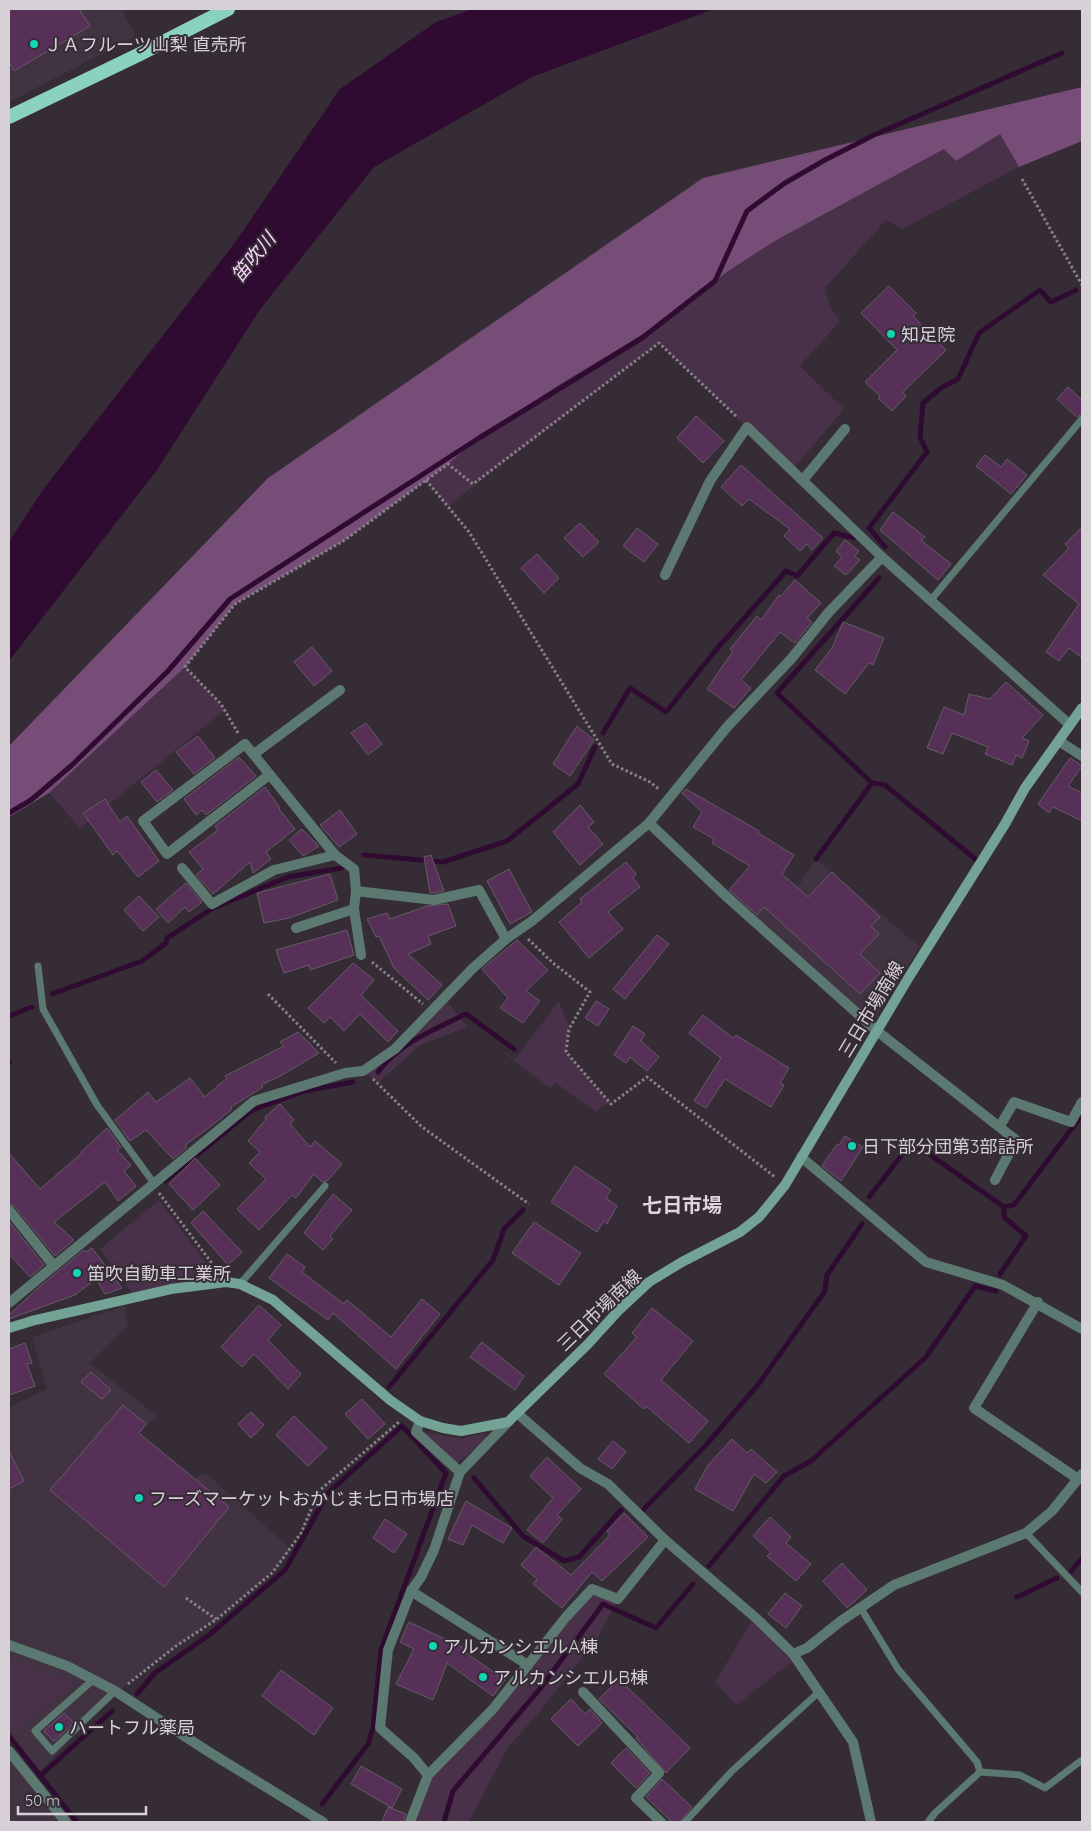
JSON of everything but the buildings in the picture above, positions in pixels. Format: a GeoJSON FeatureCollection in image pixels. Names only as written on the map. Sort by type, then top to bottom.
{"type":"FeatureCollection","features":[{"type":"Feature","properties":{"kind":"highway"},"geometry":{"type":"LineString","coordinates":[[9,116],[138,55],[210,13],[228,9]]}},
{"type":"Feature","properties":{"kind":"main road","name":"三日市場南線"},"geometry":{"type":"LineString","coordinates":[[9,1328],[35,1320],[171,1290],[226,1282],[240,1284],[273,1300],[408,1414],[420,1421],[443,1428],[461,1430],[508,1422],[649,1282],[682,1262],[740,1232],[759,1217],[785,1185],[961,893],[1005,824],[1025,788],[1082,708]]}},
{"type":"Feature","properties":{"kind":"street"},"geometry":{"type":"LineString","coordinates":[[665,575],[710,481],[747,427],[882,557],[979,641],[1070,725]]}},
{"type":"Feature","properties":{"kind":"street"},"geometry":{"type":"LineString","coordinates":[[803,480],[845,428]]}},
{"type":"Feature","properties":{"kind":"street"},"geometry":{"type":"LineString","coordinates":[[9,1303],[153,1182],[254,1101],[345,1072],[363,1071],[395,1049],[432,1010],[506,939],[520,930],[650,824],[727,727],[791,659],[829,612],[882,557]]}},
{"type":"Feature","properties":{"kind":"street"},"geometry":{"type":"LineString","coordinates":[[254,754],[340,690]]}},
{"type":"Feature","properties":{"kind":"street"},"geometry":{"type":"LineString","coordinates":[[1059,741],[1082,756]]}},
{"type":"Feature","properties":{"kind":"street"},"geometry":{"type":"LineString","coordinates":[[269,775],[167,854],[143,820],[245,744],[335,855],[354,869],[356,891],[354,909],[361,954]]}},
{"type":"Feature","properties":{"kind":"street"},"geometry":{"type":"LineString","coordinates":[[650,824],[728,898],[877,1031],[1016,1140],[994,1180]]}},
{"type":"Feature","properties":{"kind":"street"},"geometry":{"type":"LineString","coordinates":[[182,868],[212,904],[274,870],[335,855]]}},
{"type":"Feature","properties":{"kind":"street"},"geometry":{"type":"LineString","coordinates":[[356,891],[434,900],[479,890],[506,939]]}},
{"type":"Feature","properties":{"kind":"street"},"geometry":{"type":"LineString","coordinates":[[296,928],[354,909]]}},
{"type":"Feature","properties":{"kind":"street"},"geometry":{"type":"LineString","coordinates":[[1000,1126],[1014,1102],[1071,1122],[1082,1102]]}},
{"type":"Feature","properties":{"kind":"street"},"geometry":{"type":"LineString","coordinates":[[802,1157],[926,1262],[1002,1285],[1038,1302],[1082,1329]]}},
{"type":"Feature","properties":{"kind":"street"},"geometry":{"type":"LineString","coordinates":[[9,1210],[54,1266]]}},
{"type":"Feature","properties":{"kind":"street"},"geometry":{"type":"LineString","coordinates":[[793,1654],[807,1648],[894,1585],[1026,1533],[1052,1511],[1080,1477],[974,1408],[1038,1302]]}},
{"type":"Feature","properties":{"kind":"street"},"geometry":{"type":"LineString","coordinates":[[518,1414],[580,1468],[608,1484],[664,1540],[756,1618],[793,1654],[853,1742],[871,1822]]}},
{"type":"Feature","properties":{"kind":"street"},"geometry":{"type":"LineString","coordinates":[[420,1421],[416,1432],[460,1472]]}},
{"type":"Feature","properties":{"kind":"street"},"geometry":{"type":"LineString","coordinates":[[428,1775],[414,1758],[380,1728],[388,1650],[410,1591],[421,1577],[434,1550],[460,1472],[508,1422]]}},
{"type":"Feature","properties":{"kind":"street"},"geometry":{"type":"LineString","coordinates":[[410,1822],[428,1775],[493,1709],[592,1589],[618,1599],[664,1540]]}},
{"type":"Feature","properties":{"kind":"street"},"geometry":{"type":"LineString","coordinates":[[410,1591],[528,1665]]}},
{"type":"Feature","properties":{"kind":"street"},"geometry":{"type":"LineString","coordinates":[[9,1645],[67,1666],[94,1679],[323,1822]]}},
{"type":"Feature","properties":{"kind":"street"},"geometry":{"type":"LineString","coordinates":[[583,1692],[659,1772],[636,1798],[661,1822]]}},
{"type":"Feature","properties":{"kind":"street"},"geometry":{"type":"LineString","coordinates":[[9,1751],[66,1822]]}},
{"type":"Feature","properties":{"kind":"lane"},"geometry":{"type":"LineString","coordinates":[[930,600],[1082,419]]}},
{"type":"Feature","properties":{"kind":"lane"},"geometry":{"type":"LineString","coordinates":[[38,966],[43,1009],[97,1105],[153,1182]]}},
{"type":"Feature","properties":{"kind":"lane"},"geometry":{"type":"LineString","coordinates":[[240,1284],[325,1186]]}},
{"type":"Feature","properties":{"kind":"lane"},"geometry":{"type":"LineString","coordinates":[[1026,1533],[1082,1592]]}},
{"type":"Feature","properties":{"kind":"lane"},"geometry":{"type":"LineString","coordinates":[[860,1608],[898,1669],[977,1762],[980,1772]]}},
{"type":"Feature","properties":{"kind":"lane"},"geometry":{"type":"LineString","coordinates":[[94,1679],[35,1731],[52,1751],[117,1692]]}},
{"type":"Feature","properties":{"kind":"lane"},"geometry":{"type":"LineString","coordinates":[[684,1822],[732,1771],[819,1692]]}},
{"type":"Feature","properties":{"kind":"lane"},"geometry":{"type":"LineString","coordinates":[[928,1822],[935,1813],[980,1772],[1020,1775],[1045,1788],[1082,1760]]}},
{"type":"Feature","properties":{"kind":"path"},"geometry":{"type":"LineString","coordinates":[[1022,179],[1082,286]]}},
{"type":"Feature","properties":{"kind":"path"},"geometry":{"type":"LineString","coordinates":[[245,744],[221,704],[185,667],[235,604],[345,540],[448,464],[473,484],[659,343],[747,427]]}},
{"type":"Feature","properties":{"kind":"path"},"geometry":{"type":"LineString","coordinates":[[426,480],[469,532],[612,764],[650,782],[670,800]]}},
{"type":"Feature","properties":{"kind":"path"},"geometry":{"type":"LineString","coordinates":[[520,930],[553,963],[590,992],[569,1029],[566,1052],[611,1104],[647,1077],[785,1185]]}},
{"type":"Feature","properties":{"kind":"path"},"geometry":{"type":"LineString","coordinates":[[361,954],[432,1010]]}},
{"type":"Feature","properties":{"kind":"path"},"geometry":{"type":"LineString","coordinates":[[268,994],[345,1072]]}},
{"type":"Feature","properties":{"kind":"path"},"geometry":{"type":"LineString","coordinates":[[363,1071],[378,1083],[422,1127],[529,1204]]}},
{"type":"Feature","properties":{"kind":"path"},"geometry":{"type":"LineString","coordinates":[[160,1194],[226,1282]]}},
{"type":"Feature","properties":{"kind":"path"},"geometry":{"type":"LineString","coordinates":[[117,1692],[176,1646],[216,1619],[274,1572],[301,1533],[319,1491],[408,1414]]}},
{"type":"Feature","properties":{"kind":"path"},"geometry":{"type":"LineString","coordinates":[[186,1598],[216,1619]]}},
{"type":"Feature","properties":{"kind":"shaded area"},"geometry":{"type":"Polygon","coordinates":[[[9,9],[121,9],[136,36],[9,102],[9,9]]]}},
{"type":"Feature","properties":{"kind":"shaded area"},"geometry":{"type":"Polygon","coordinates":[[[1082,87],[1082,141],[1019,167],[1000,134],[956,161],[944,149],[773,242],[727,272],[663,322],[559,385],[479,438],[448,464],[345,540],[235,604],[185,667],[49,793],[9,817],[9,746],[268,478],[703,178],[1082,87]]]}},
{"type":"Feature","properties":{"kind":"shaded area"},"geometry":{"type":"Polygon","coordinates":[[[1000,133],[1019,167],[902,229],[886,220],[825,288],[830,307],[840,321],[800,366],[844,409],[792,470],[659,343],[448,506],[426,480],[479,438],[773,242],[944,149],[956,161],[1000,133]]]}},
{"type":"Feature","properties":{"kind":"shaded area"},"geometry":{"type":"Polygon","coordinates":[[[185,667],[225,710],[80,828],[49,793],[185,667]]]}},
{"type":"Feature","properties":{"kind":"shaded area"},"geometry":{"type":"Polygon","coordinates":[[[816,859],[920,947],[870,1025],[728,898],[747,882],[779,906],[799,885],[816,859]]]}},
{"type":"Feature","properties":{"kind":"shaded area"},"geometry":{"type":"Polygon","coordinates":[[[444,997],[467,1027],[420,1045],[378,1083],[363,1071],[395,1049],[444,997]]]}},
{"type":"Feature","properties":{"kind":"shaded area"},"geometry":{"type":"Polygon","coordinates":[[[559,1001],[569,1029],[566,1052],[611,1104],[604,1105],[596,1112],[556,1083],[550,1088],[500,1050],[515,1059],[559,1001]]]}},
{"type":"Feature","properties":{"kind":"shaded area"},"geometry":{"type":"Polygon","coordinates":[[[159,1200],[219,1280],[134,1295],[100,1249],[159,1200]]]}},
{"type":"Feature","properties":{"kind":"shaded area"},"geometry":{"type":"Polygon","coordinates":[[[124,1306],[128,1325],[90,1363],[157,1416],[139,1433],[194,1478],[206,1473],[291,1549],[274,1571],[217,1619],[176,1646],[125,1686],[38,1773],[9,1736],[9,1407],[47,1389],[32,1337],[124,1306]]]}},
{"type":"Feature","properties":{"kind":"shaded area"},"geometry":{"type":"Polygon","coordinates":[[[423,1432],[462,1439],[484,1433],[489,1438],[453,1466],[420,1436],[423,1432]]]}},
{"type":"Feature","properties":{"kind":"shaded area"},"geometry":{"type":"Polygon","coordinates":[[[592,1589],[618,1599],[598,1637],[538,1714],[508,1747],[469,1822],[410,1822],[428,1775],[493,1709],[592,1589]]]}},
{"type":"Feature","properties":{"kind":"shaded area"},"geometry":{"type":"Polygon","coordinates":[[[753,1619],[792,1662],[736,1705],[715,1682],[753,1619]]]}},
{"type":"Feature","properties":{"kind":"shaded area"},"geometry":{"type":"Polygon","coordinates":[[[9,1659],[74,1683],[16,1733],[9,1726],[9,1659]]]}},
{"type":"Feature","properties":{"kind":"shaded area"},"geometry":{"type":"Polygon","coordinates":[[[9,1751],[65,1822],[9,1822],[9,1751]]]}},
{"type":"Feature","properties":{"kind":"water","name":"笛吹川"},"geometry":{"type":"Polygon","coordinates":[[[473,9],[714,9],[532,77],[374,167],[261,308],[157,470],[9,661],[9,542],[42,491],[234,244],[340,89],[436,22],[473,9]]]}},
{"type":"Feature","properties":{"kind":"waterway"},"geometry":{"type":"LineString","coordinates":[[9,813],[31,800],[72,765],[168,671],[230,599],[479,438],[642,338],[715,281],[747,211],[785,183],[874,135],[1062,53]]}},
{"type":"Feature","properties":{"kind":"waterway"},"geometry":{"type":"LineString","coordinates":[[885,547],[869,528],[927,452],[920,437],[923,403],[941,388],[958,379],[979,333],[1040,290],[1051,302],[1076,290]]}},
{"type":"Feature","properties":{"kind":"waterway"},"geometry":{"type":"LineString","coordinates":[[603,733],[630,688],[666,712],[715,651],[786,571],[797,576],[834,533],[854,538]]}},
{"type":"Feature","properties":{"kind":"waterway"},"geometry":{"type":"LineString","coordinates":[[816,859],[872,783],[777,693],[879,578]]}},
{"type":"Feature","properties":{"kind":"waterway"},"geometry":{"type":"LineString","coordinates":[[364,855],[443,862],[507,841],[578,784],[595,747]]}},
{"type":"Feature","properties":{"kind":"waterway"},"geometry":{"type":"LineString","coordinates":[[872,783],[885,785],[979,862]]}},
{"type":"Feature","properties":{"kind":"waterway"},"geometry":{"type":"LineString","coordinates":[[52,994],[142,961],[166,943],[167,938],[213,908],[288,877],[342,868]]}},
{"type":"Feature","properties":{"kind":"waterway"},"geometry":{"type":"LineString","coordinates":[[9,1016],[32,1007]]}},
{"type":"Feature","properties":{"kind":"waterway"},"geometry":{"type":"LineString","coordinates":[[378,1072],[396,1053],[407,1045],[430,1031],[466,1014],[514,1049]]}},
{"type":"Feature","properties":{"kind":"waterway"},"geometry":{"type":"LineString","coordinates":[[165,1181],[252,1110],[305,1091],[353,1082]]}},
{"type":"Feature","properties":{"kind":"waterway"},"geometry":{"type":"LineString","coordinates":[[1000,1274],[1026,1236],[1004,1217],[1004,1207],[1014,1205],[1082,1115]]}},
{"type":"Feature","properties":{"kind":"waterway"},"geometry":{"type":"LineString","coordinates":[[869,1197],[912,1142],[1004,1207]]}},
{"type":"Feature","properties":{"kind":"waterway"},"geometry":{"type":"LineString","coordinates":[[389,1387],[493,1260],[504,1229],[523,1210]]}},
{"type":"Feature","properties":{"kind":"waterway"},"geometry":{"type":"LineString","coordinates":[[644,1509],[706,1445],[757,1386],[825,1291],[827,1275],[862,1224]]}},
{"type":"Feature","properties":{"kind":"waterway"},"geometry":{"type":"LineString","coordinates":[[709,1566],[784,1476],[811,1461],[926,1357],[975,1286],[996,1291]]}},
{"type":"Feature","properties":{"kind":"waterway"},"geometry":{"type":"LineString","coordinates":[[137,1694],[155,1673],[209,1635],[285,1570],[328,1493],[402,1426],[446,1473],[381,1650],[373,1728],[368,1744],[322,1804]]}},
{"type":"Feature","properties":{"kind":"waterway"},"geometry":{"type":"LineString","coordinates":[[474,1478],[523,1536],[564,1561],[579,1557],[621,1510]]}},
{"type":"Feature","properties":{"kind":"waterway"},"geometry":{"type":"LineString","coordinates":[[1071,1571],[1082,1558]]}},
{"type":"Feature","properties":{"kind":"waterway"},"geometry":{"type":"LineString","coordinates":[[1017,1597],[1057,1578]]}},
{"type":"Feature","properties":{"kind":"waterway"},"geometry":{"type":"LineString","coordinates":[[444,1822],[453,1791],[539,1690],[603,1604],[656,1628],[693,1584]]}},
{"type":"Feature","properties":{"kind":"waterway"},"geometry":{"type":"LineString","coordinates":[[40,1776],[112,1711]]}},
{"type":"Feature","properties":{"kind":"waterway"},"geometry":{"type":"LineString","coordinates":[[9,1736],[77,1822]]}},
{"type":"Feature","properties":{"kind":"place","name":"ＪＡフルーツ山梨 直売所"},"geometry":{"type":"Point","coordinates":[34,44]}},
{"type":"Feature","properties":{"kind":"place","name":"知足院"},"geometry":{"type":"Point","coordinates":[891,334]}},
{"type":"Feature","properties":{"kind":"place","name":"日下部分団第3部詰所"},"geometry":{"type":"Point","coordinates":[852,1146]}},
{"type":"Feature","properties":{"kind":"place","name":"笛吹自動車工業所"},"geometry":{"type":"Point","coordinates":[77,1273]}},
{"type":"Feature","properties":{"kind":"place","name":"フーズマーケットおかじま七日市場店"},"geometry":{"type":"Point","coordinates":[139,1498]}},
{"type":"Feature","properties":{"kind":"place","name":"アルカンシエルA棟"},"geometry":{"type":"Point","coordinates":[433,1646]}},
{"type":"Feature","properties":{"kind":"place","name":"アルカンシエルB棟"},"geometry":{"type":"Point","coordinates":[483,1677]}},
{"type":"Feature","properties":{"kind":"place","name":"ハートフル薬局"},"geometry":{"type":"Point","coordinates":[59,1727]}},
{"type":"Feature","properties":{"kind":"district","name":"七日市場"},"geometry":{"type":"Point","coordinates":[682,1204]}}]}
